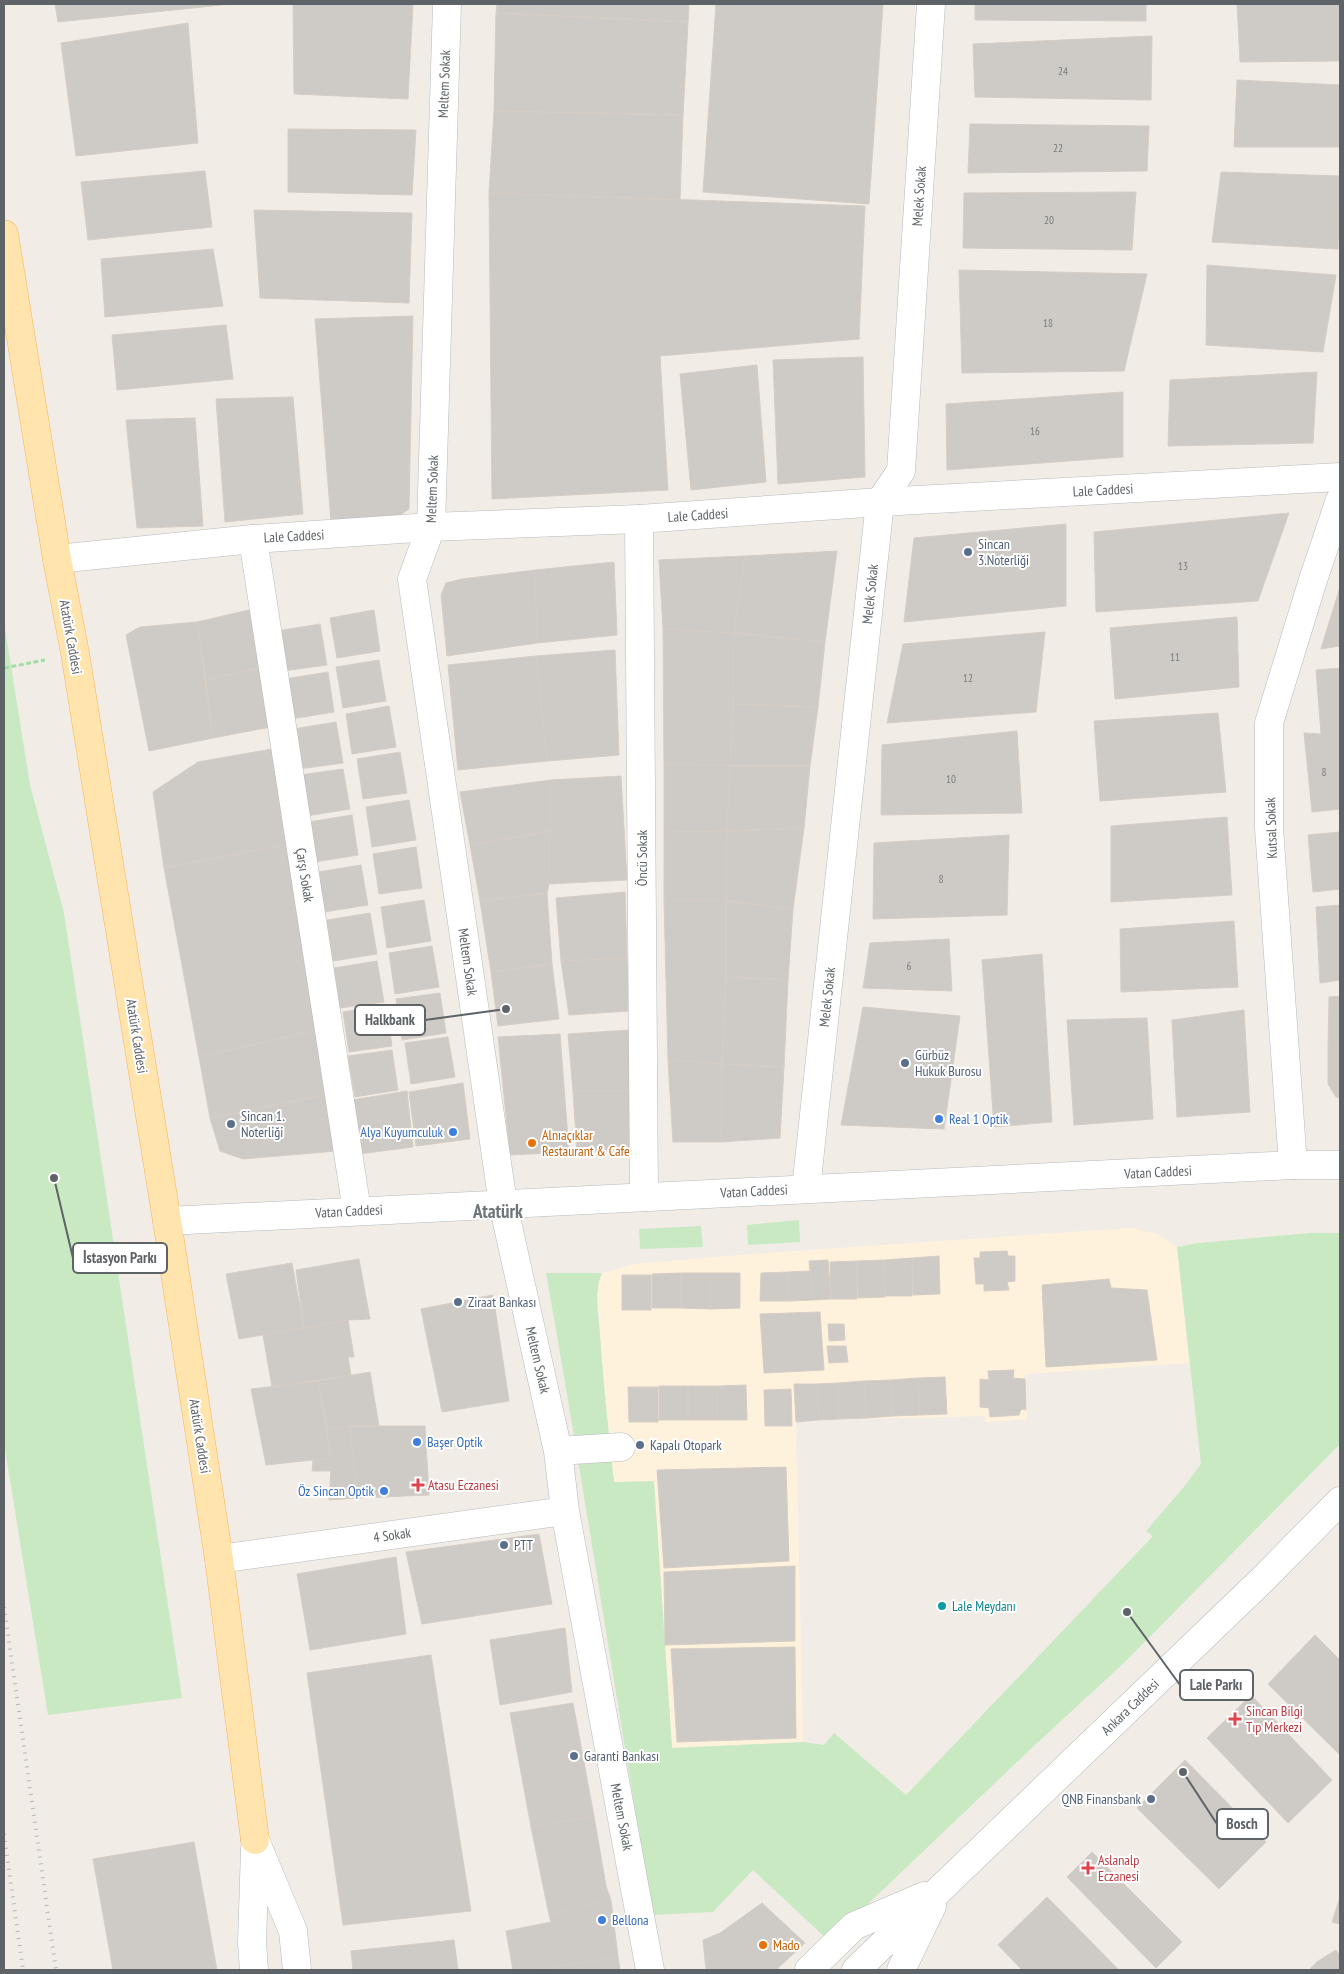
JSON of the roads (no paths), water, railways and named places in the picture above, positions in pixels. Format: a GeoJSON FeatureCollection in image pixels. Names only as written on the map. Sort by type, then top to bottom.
{"type":"FeatureCollection","features":[{"type":"Feature","properties":{"kind":"main road","name":"Atatürk Caddesi"},"geometry":{"type":"LineString","coordinates":[[4,238],[57,559],[75,653],[167,1221],[219,1560],[255,1840]]}},
{"type":"Feature","properties":{"kind":"street","name":"Meltem Sokak"},"geometry":{"type":"LineString","coordinates":[[447,4],[431,527],[412,580],[503,1204],[558,1451],[565,1511],[650,1970]]}},
{"type":"Feature","properties":{"kind":"street","name":"Melek Sokak"},"geometry":{"type":"LineString","coordinates":[[806,1189],[880,502],[901,471],[931,4]]}},
{"type":"Feature","properties":{"kind":"street","name":"Lale Caddesi"},"geometry":{"type":"LineString","coordinates":[[57,559],[253,539],[431,527],[639,519],[880,502],[1340,477]]}},
{"type":"Feature","properties":{"kind":"street","name":"Kutsal Sokak"},"geometry":{"type":"LineString","coordinates":[[1293,1165],[1269,828],[1270,723],[1313,580],[1340,500]]}},
{"type":"Feature","properties":{"kind":"street","name":"Öncü Sokak"},"geometry":{"type":"LineString","coordinates":[[639,519],[644,1197]]}},
{"type":"Feature","properties":{"kind":"street","name":"Çarşı Sokak"},"geometry":{"type":"LineString","coordinates":[[253,539],[358,1211]]}},
{"type":"Feature","properties":{"kind":"street","name":"Vatan Caddesi"},"geometry":{"type":"LineString","coordinates":[[167,1221],[1293,1165],[1340,1165]]}},
{"type":"Feature","properties":{"kind":"street"},"geometry":{"type":"LineString","coordinates":[[558,1451],[621,1447]]}},
{"type":"Feature","properties":{"kind":"street","name":"Ankara Caddesi"},"geometry":{"type":"LineString","coordinates":[[856,1970],[1262,1580],[1340,1501]]}},
{"type":"Feature","properties":{"kind":"street","name":"4 Sokak"},"geometry":{"type":"LineString","coordinates":[[219,1560],[565,1511]]}},
{"type":"Feature","properties":{"kind":"street"},"geometry":{"type":"LineString","coordinates":[[254,1970],[252,1942],[255,1840]]}},
{"type":"Feature","properties":{"kind":"street"},"geometry":{"type":"LineString","coordinates":[[255,1840],[293,1931],[297,1970]]}},
{"type":"Feature","properties":{"kind":"street"},"geometry":{"type":"LineString","coordinates":[[808,1970],[854,1926],[940,1889]]}},
{"type":"Feature","properties":{"kind":"street"},"geometry":{"type":"LineString","coordinates":[[901,1970],[940,1889]]}},
{"type":"Feature","properties":{"kind":"railway"},"geometry":{"type":"LineString","coordinates":[[4,1607],[56,1970]]}},
{"type":"Feature","properties":{"kind":"railway"},"geometry":{"type":"LineString","coordinates":[[4,1834],[23,1970]]}},
{"type":"Feature","properties":{"kind":"place","name":"Sincan 3.Noterliği"},"geometry":{"type":"Point","coordinates":[968,552]}},
{"type":"Feature","properties":{"kind":"place","name":"Halkbank"},"geometry":{"type":"Point","coordinates":[506,1009]}},
{"type":"Feature","properties":{"kind":"place","name":"Gürbüz Hukuk Burosu"},"geometry":{"type":"Point","coordinates":[905,1063]}},
{"type":"Feature","properties":{"kind":"place","name":"Real 1 Optik"},"geometry":{"type":"Point","coordinates":[939,1119]}},
{"type":"Feature","properties":{"kind":"place","name":"Sincan 1. Noterliği"},"geometry":{"type":"Point","coordinates":[231,1124]}},
{"type":"Feature","properties":{"kind":"place","name":"Alya Kuyumculuk"},"geometry":{"type":"Point","coordinates":[453,1132]}},
{"type":"Feature","properties":{"kind":"place","name":"Alnıaçıklar Restaurant & Cafe"},"geometry":{"type":"Point","coordinates":[532,1143]}},
{"type":"Feature","properties":{"kind":"place","name":"İstasyon Parkı"},"geometry":{"type":"Point","coordinates":[54,1178]}},
{"type":"Feature","properties":{"kind":"place","name":"Ziraat Bankası"},"geometry":{"type":"Point","coordinates":[458,1302]}},
{"type":"Feature","properties":{"kind":"place","name":"Başer Optik"},"geometry":{"type":"Point","coordinates":[417,1442]}},
{"type":"Feature","properties":{"kind":"place","name":"Kapalı Otopark"},"geometry":{"type":"Point","coordinates":[640,1445]}},
{"type":"Feature","properties":{"kind":"place","name":"Atasu Eczanesi"},"geometry":{"type":"Point","coordinates":[418,1485]}},
{"type":"Feature","properties":{"kind":"place","name":"Öz Sincan Optik"},"geometry":{"type":"Point","coordinates":[384,1491]}},
{"type":"Feature","properties":{"kind":"place","name":"PTT"},"geometry":{"type":"Point","coordinates":[504,1545]}},
{"type":"Feature","properties":{"kind":"place","name":"Lale Meydanı"},"geometry":{"type":"Point","coordinates":[942,1606]}},
{"type":"Feature","properties":{"kind":"place","name":"Lale Parkı"},"geometry":{"type":"Point","coordinates":[1127,1612]}},
{"type":"Feature","properties":{"kind":"place","name":"Sincan Bilgi Tıp Merkezi"},"geometry":{"type":"Point","coordinates":[1235,1719]}},
{"type":"Feature","properties":{"kind":"place","name":"Garanti Bankası"},"geometry":{"type":"Point","coordinates":[574,1756]}},
{"type":"Feature","properties":{"kind":"place","name":"Bosch"},"geometry":{"type":"Point","coordinates":[1183,1772]}},
{"type":"Feature","properties":{"kind":"place","name":"QNB Finansbank"},"geometry":{"type":"Point","coordinates":[1151,1799]}},
{"type":"Feature","properties":{"kind":"place","name":"Aslanalp Eczanesi"},"geometry":{"type":"Point","coordinates":[1088,1868]}},
{"type":"Feature","properties":{"kind":"place","name":"Bellona"},"geometry":{"type":"Point","coordinates":[602,1920]}},
{"type":"Feature","properties":{"kind":"place","name":"Mado"},"geometry":{"type":"Point","coordinates":[763,1945]}},
{"type":"Feature","properties":{"kind":"district","name":"Atatürk"},"geometry":{"type":"Point","coordinates":[498,1211]}}]}
